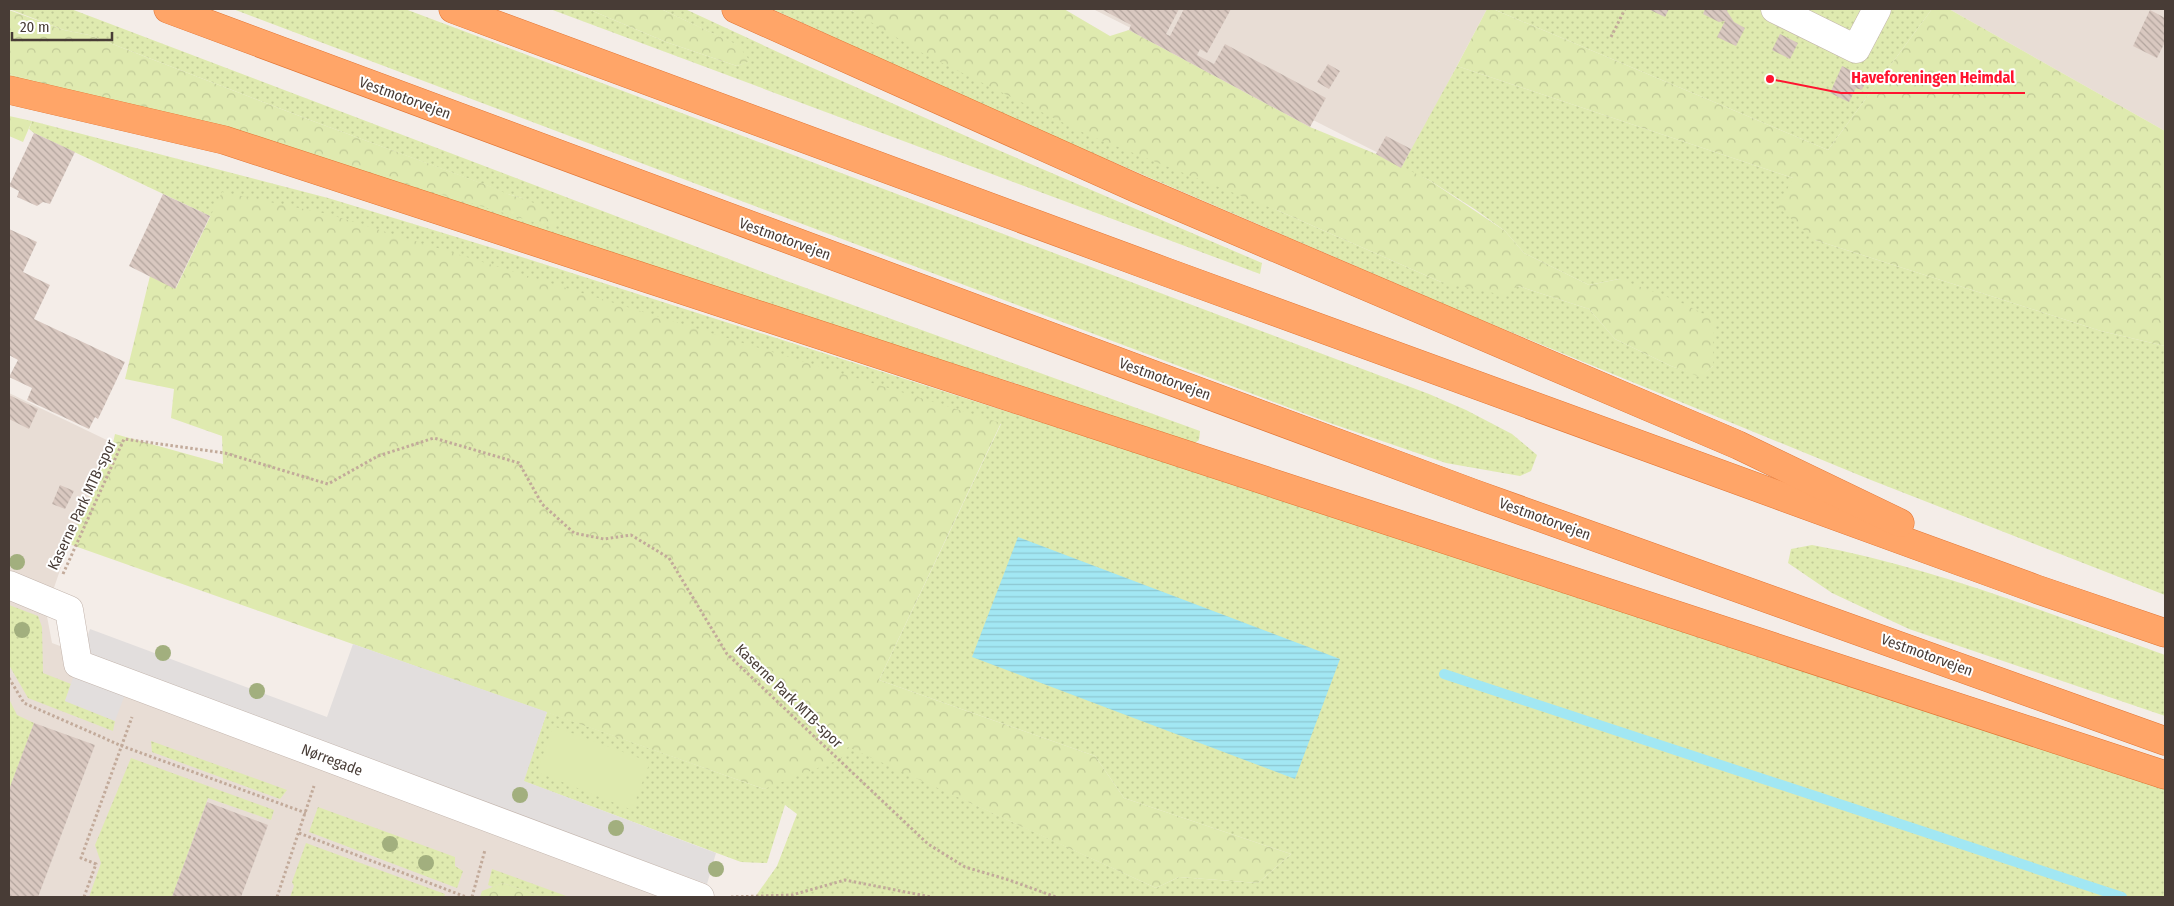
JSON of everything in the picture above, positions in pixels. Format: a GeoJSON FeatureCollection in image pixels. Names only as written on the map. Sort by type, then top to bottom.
{"type":"FeatureCollection","features":[{"type":"Feature","properties":{"kind":"highway","name":"Vestmotorvejen"},"geometry":{"type":"LineString","coordinates":[[168,9],[1475,494],[2165,741]]}},
{"type":"Feature","properties":{"kind":"highway"},"geometry":{"type":"LineString","coordinates":[[453,9],[1166,272],[2036,589],[2165,633]]}},
{"type":"Feature","properties":{"kind":"highway"},"geometry":{"type":"LineString","coordinates":[[736,9],[1138,189],[1738,445],[2036,589]]}},
{"type":"Feature","properties":{"kind":"highway"},"geometry":{"type":"LineString","coordinates":[[9,90],[224,140],[2165,775]]}},
{"type":"Feature","properties":{"kind":"street"},"geometry":{"type":"LineString","coordinates":[[1776,9],[1856,49],[1877,9]]}},
{"type":"Feature","properties":{"kind":"street","name":"Nørregade"},"geometry":{"type":"LineString","coordinates":[[9,585],[69,610],[78,664],[700,897]]}},
{"type":"Feature","properties":{"kind":"path"},"geometry":{"type":"LineString","coordinates":[[1610,37],[1625,9]]}},
{"type":"Feature","properties":{"kind":"path","name":"Kaserne Park MTB-spor"},"geometry":{"type":"LineString","coordinates":[[50,602],[124,439],[225,453],[328,484],[378,456],[434,438],[519,463],[542,504],[574,533],[604,539],[630,535],[669,558],[727,654],[928,844],[964,867],[1009,880],[1056,897]]}},
{"type":"Feature","properties":{"kind":"path"},"geometry":{"type":"LineString","coordinates":[[9,678],[24,703],[122,746],[306,813]]}},
{"type":"Feature","properties":{"kind":"path"},"geometry":{"type":"LineString","coordinates":[[84,897],[96,864],[81,858],[142,688]]}},
{"type":"Feature","properties":{"kind":"path"},"geometry":{"type":"LineString","coordinates":[[277,897],[306,813],[323,756]]}},
{"type":"Feature","properties":{"kind":"path"},"geometry":{"type":"LineString","coordinates":[[472,897],[494,820]]}},
{"type":"Feature","properties":{"kind":"path"},"geometry":{"type":"LineString","coordinates":[[299,833],[466,897]]}},
{"type":"Feature","properties":{"kind":"path"},"geometry":{"type":"LineString","coordinates":[[728,897],[793,896],[845,880],[931,897]]}},
{"type":"Feature","properties":{"kind":"shaded area"},"geometry":{"type":"Polygon","coordinates":[[[1093,9],[1487,9],[1404,166],[1093,9]]]}},
{"type":"Feature","properties":{"kind":"shaded area"},"geometry":{"type":"Polygon","coordinates":[[[1949,9],[2165,9],[2165,131],[1949,9]]]}},
{"type":"Feature","properties":{"kind":"shaded area"},"geometry":{"type":"Polygon","coordinates":[[[9,393],[113,443],[69,544],[46,611],[52,643],[696,881],[691,897],[9,897],[9,393]]]}},
{"type":"Feature","properties":{"kind":"shaded area"},"geometry":{"type":"Polygon","coordinates":[[[90,629],[327,717],[353,644],[547,712],[524,781],[716,853],[707,884],[133,673],[115,721],[65,701],[90,629]]]}},
{"type":"Feature","properties":{"kind":"green space"},"geometry":{"type":"Polygon","coordinates":[[[9,9],[71,9],[784,280],[1200,431],[1199,440],[1195,443],[777,308],[9,78],[9,74],[114,101],[526,199],[503,193],[89,35],[64,30],[9,9]]]}},
{"type":"Feature","properties":{"kind":"green space"},"geometry":{"type":"Polygon","coordinates":[[[233,9],[405,9],[1429,394],[1466,410],[1512,434],[1537,455],[1531,471],[1520,476],[1446,463],[1327,422],[233,9]]]}},
{"type":"Feature","properties":{"kind":"green space"},"geometry":{"type":"Polygon","coordinates":[[[550,9],[588,9],[666,42],[737,66],[749,61],[737,45],[661,9],[685,9],[984,144],[1262,263],[1260,274],[550,9]]]}},
{"type":"Feature","properties":{"kind":"green space"},"geometry":{"type":"Polygon","coordinates":[[[588,9],[661,9],[738,45],[750,61],[737,66],[666,42],[588,9]]]}},
{"type":"Feature","properties":{"kind":"green space"},"geometry":{"type":"Polygon","coordinates":[[[772,9],[848,9],[1279,211],[1441,282],[1518,286],[1589,309],[1615,339],[1671,366],[1700,376],[1713,366],[1713,337],[1619,279],[1589,285],[1524,253],[1505,231],[1476,210],[1429,180],[1401,168],[1457,66],[1793,178],[1815,240],[2101,331],[2165,346],[2165,595],[1871,480],[1474,317],[1006,116],[772,9]]]}},
{"type":"Feature","properties":{"kind":"green space"},"geometry":{"type":"Polygon","coordinates":[[[849,9],[1064,9],[1110,36],[1129,30],[1310,127],[1376,154],[1429,180],[1505,231],[1524,253],[1589,285],[1619,279],[1678,301],[1716,320],[1713,337],[1713,366],[1700,377],[1671,366],[1615,339],[1589,309],[1518,286],[1503,295],[1441,282],[1279,211],[1088,135],[924,54],[849,9]]]}},
{"type":"Feature","properties":{"kind":"green space"},"geometry":{"type":"Polygon","coordinates":[[[1487,9],[1493,9],[1828,150],[1932,9],[1949,9],[2165,131],[2165,346],[2101,331],[1815,240],[1778,207],[1793,178],[1457,66],[1487,9]]]}},
{"type":"Feature","properties":{"kind":"green space"},"geometry":{"type":"Polygon","coordinates":[[[1493,9],[1932,9],[1828,150],[1493,9]]]}},
{"type":"Feature","properties":{"kind":"green space"},"geometry":{"type":"Polygon","coordinates":[[[9,10],[64,30],[89,35],[310,120],[527,200],[551,213],[557,221],[551,227],[288,149],[9,74],[9,10]]]}},
{"type":"Feature","properties":{"kind":"green space"},"geometry":{"type":"Polygon","coordinates":[[[9,116],[32,121],[23,142],[9,136],[9,116]]]}},
{"type":"Feature","properties":{"kind":"green space"},"geometry":{"type":"Polygon","coordinates":[[[32,121],[328,198],[509,253],[1345,519],[2165,787],[2165,897],[755,897],[777,866],[797,814],[785,805],[767,863],[741,862],[523,781],[547,712],[764,789],[848,746],[1156,888],[1179,877],[1258,883],[1291,854],[1124,798],[1095,756],[879,680],[1001,424],[210,216],[34,133],[29,129],[32,121]]]}},
{"type":"Feature","properties":{"kind":"green space"},"geometry":{"type":"Polygon","coordinates":[[[222,192],[328,214],[1001,423],[879,680],[1095,756],[1124,798],[1291,854],[1258,883],[1179,877],[1156,888],[848,747],[841,759],[764,789],[69,544],[113,443],[115,434],[223,464],[222,436],[171,418],[174,389],[125,379],[150,276],[176,288],[222,192]]]}},
{"type":"Feature","properties":{"kind":"green space"},"geometry":{"type":"Polygon","coordinates":[[[1812,545],[1857,554],[1947,579],[2165,655],[2165,716],[1909,629],[1832,593],[1788,563],[1791,549],[1812,545]]]}},
{"type":"Feature","properties":{"kind":"green space"},"geometry":{"type":"Polygon","coordinates":[[[9,605],[38,616],[42,627],[43,673],[71,684],[65,701],[115,721],[113,731],[28,698],[9,665],[9,605]]]}},
{"type":"Feature","properties":{"kind":"green space"},"geometry":{"type":"Polygon","coordinates":[[[9,699],[17,715],[34,723],[9,790],[9,699]]]}},
{"type":"Feature","properties":{"kind":"green space"},"geometry":{"type":"Polygon","coordinates":[[[553,726],[650,762],[632,810],[537,772],[553,726]]]}},
{"type":"Feature","properties":{"kind":"green space"},"geometry":{"type":"Polygon","coordinates":[[[151,741],[287,790],[280,799],[152,752],[151,741]]]}},
{"type":"Feature","properties":{"kind":"green space"},"geometry":{"type":"Polygon","coordinates":[[[131,758],[274,810],[271,820],[208,798],[172,897],[89,897],[101,863],[95,845],[131,758]]]}},
{"type":"Feature","properties":{"kind":"green space"},"geometry":{"type":"Polygon","coordinates":[[[318,807],[455,857],[455,866],[463,871],[457,888],[309,832],[318,807]]]}},
{"type":"Feature","properties":{"kind":"green space"},"geometry":{"type":"Polygon","coordinates":[[[306,843],[445,894],[444,897],[290,897],[294,886],[292,882],[306,843]]]}},
{"type":"Feature","properties":{"kind":"green space"},"geometry":{"type":"Polygon","coordinates":[[[492,869],[569,897],[542,897],[503,883],[493,887],[488,885],[492,869]]]}},
{"type":"Feature","properties":{"kind":"green space"},"geometry":{"type":"Polygon","coordinates":[[[503,883],[542,897],[480,897],[482,891],[503,883]]]}},
{"type":"Feature","properties":{"kind":"water"},"geometry":{"type":"Polygon","coordinates":[[[1018,537],[1340,659],[1295,779],[972,657],[1018,537]]]}},
{"type":"Feature","properties":{"kind":"building"},"geometry":{"type":"Polygon","coordinates":[[[1101,9],[1179,9],[1166,34],[1170,36],[1184,9],[1231,9],[1207,53],[1200,49],[1197,55],[1214,64],[1225,44],[1326,98],[1310,127],[1129,30],[1131,25],[1101,9]]]}},
{"type":"Feature","properties":{"kind":"building"},"geometry":{"type":"Polygon","coordinates":[[[1648,9],[1669,9],[1665,17],[1648,9]]]}},
{"type":"Feature","properties":{"kind":"building"},"geometry":{"type":"Polygon","coordinates":[[[1705,9],[1728,9],[1727,11],[1734,22],[1745,28],[1736,46],[1717,37],[1725,21],[1719,22],[1703,14],[1705,9]]]}},
{"type":"Feature","properties":{"kind":"building"},"geometry":{"type":"Polygon","coordinates":[[[2150,10],[2165,18],[2165,42],[2157,58],[2133,46],[2150,10]]]}},
{"type":"Feature","properties":{"kind":"building"},"geometry":{"type":"Polygon","coordinates":[[[1780,34],[1798,43],[1790,59],[1772,50],[1780,34]]]}},
{"type":"Feature","properties":{"kind":"building"},"geometry":{"type":"Polygon","coordinates":[[[1328,64],[1340,71],[1329,89],[1317,82],[1328,64]]]}},
{"type":"Feature","properties":{"kind":"building"},"geometry":{"type":"Polygon","coordinates":[[[1842,66],[1867,78],[1862,90],[1856,88],[1849,102],[1830,93],[1842,66]]]}},
{"type":"Feature","properties":{"kind":"building"},"geometry":{"type":"Polygon","coordinates":[[[34,133],[75,152],[50,204],[43,202],[37,206],[17,197],[19,191],[9,186],[34,133]]]}},
{"type":"Feature","properties":{"kind":"building"},"geometry":{"type":"Polygon","coordinates":[[[1386,136],[1411,149],[1401,168],[1376,154],[1386,136]]]}},
{"type":"Feature","properties":{"kind":"building"},"geometry":{"type":"Polygon","coordinates":[[[163,194],[210,216],[175,289],[129,266],[163,194]]]}},
{"type":"Feature","properties":{"kind":"building"},"geometry":{"type":"Polygon","coordinates":[[[9,229],[37,242],[23,272],[50,285],[34,319],[125,362],[98,419],[95,417],[89,429],[27,400],[32,388],[9,377],[18,360],[9,355],[9,229]]]}},
{"type":"Feature","properties":{"kind":"building"},"geometry":{"type":"Polygon","coordinates":[[[9,395],[38,409],[29,429],[9,419],[9,395]]]}},
{"type":"Feature","properties":{"kind":"building"},"geometry":{"type":"Polygon","coordinates":[[[60,485],[74,491],[65,509],[52,504],[60,485]]]}},
{"type":"Feature","properties":{"kind":"building"},"geometry":{"type":"Polygon","coordinates":[[[34,723],[95,745],[38,897],[9,897],[9,790],[34,723]]]}},
{"type":"Feature","properties":{"kind":"building"},"geometry":{"type":"Polygon","coordinates":[[[207,802],[268,825],[241,897],[172,897],[207,802]]]}},
{"type":"Feature","properties":{"kind":"waterway"},"geometry":{"type":"LineString","coordinates":[[1444,674],[2122,897]]}},
{"type":"Feature","properties":{"kind":"place","name":"Haveforeningen Heimdal"},"geometry":{"type":"Point","coordinates":[1770,79]}}]}
